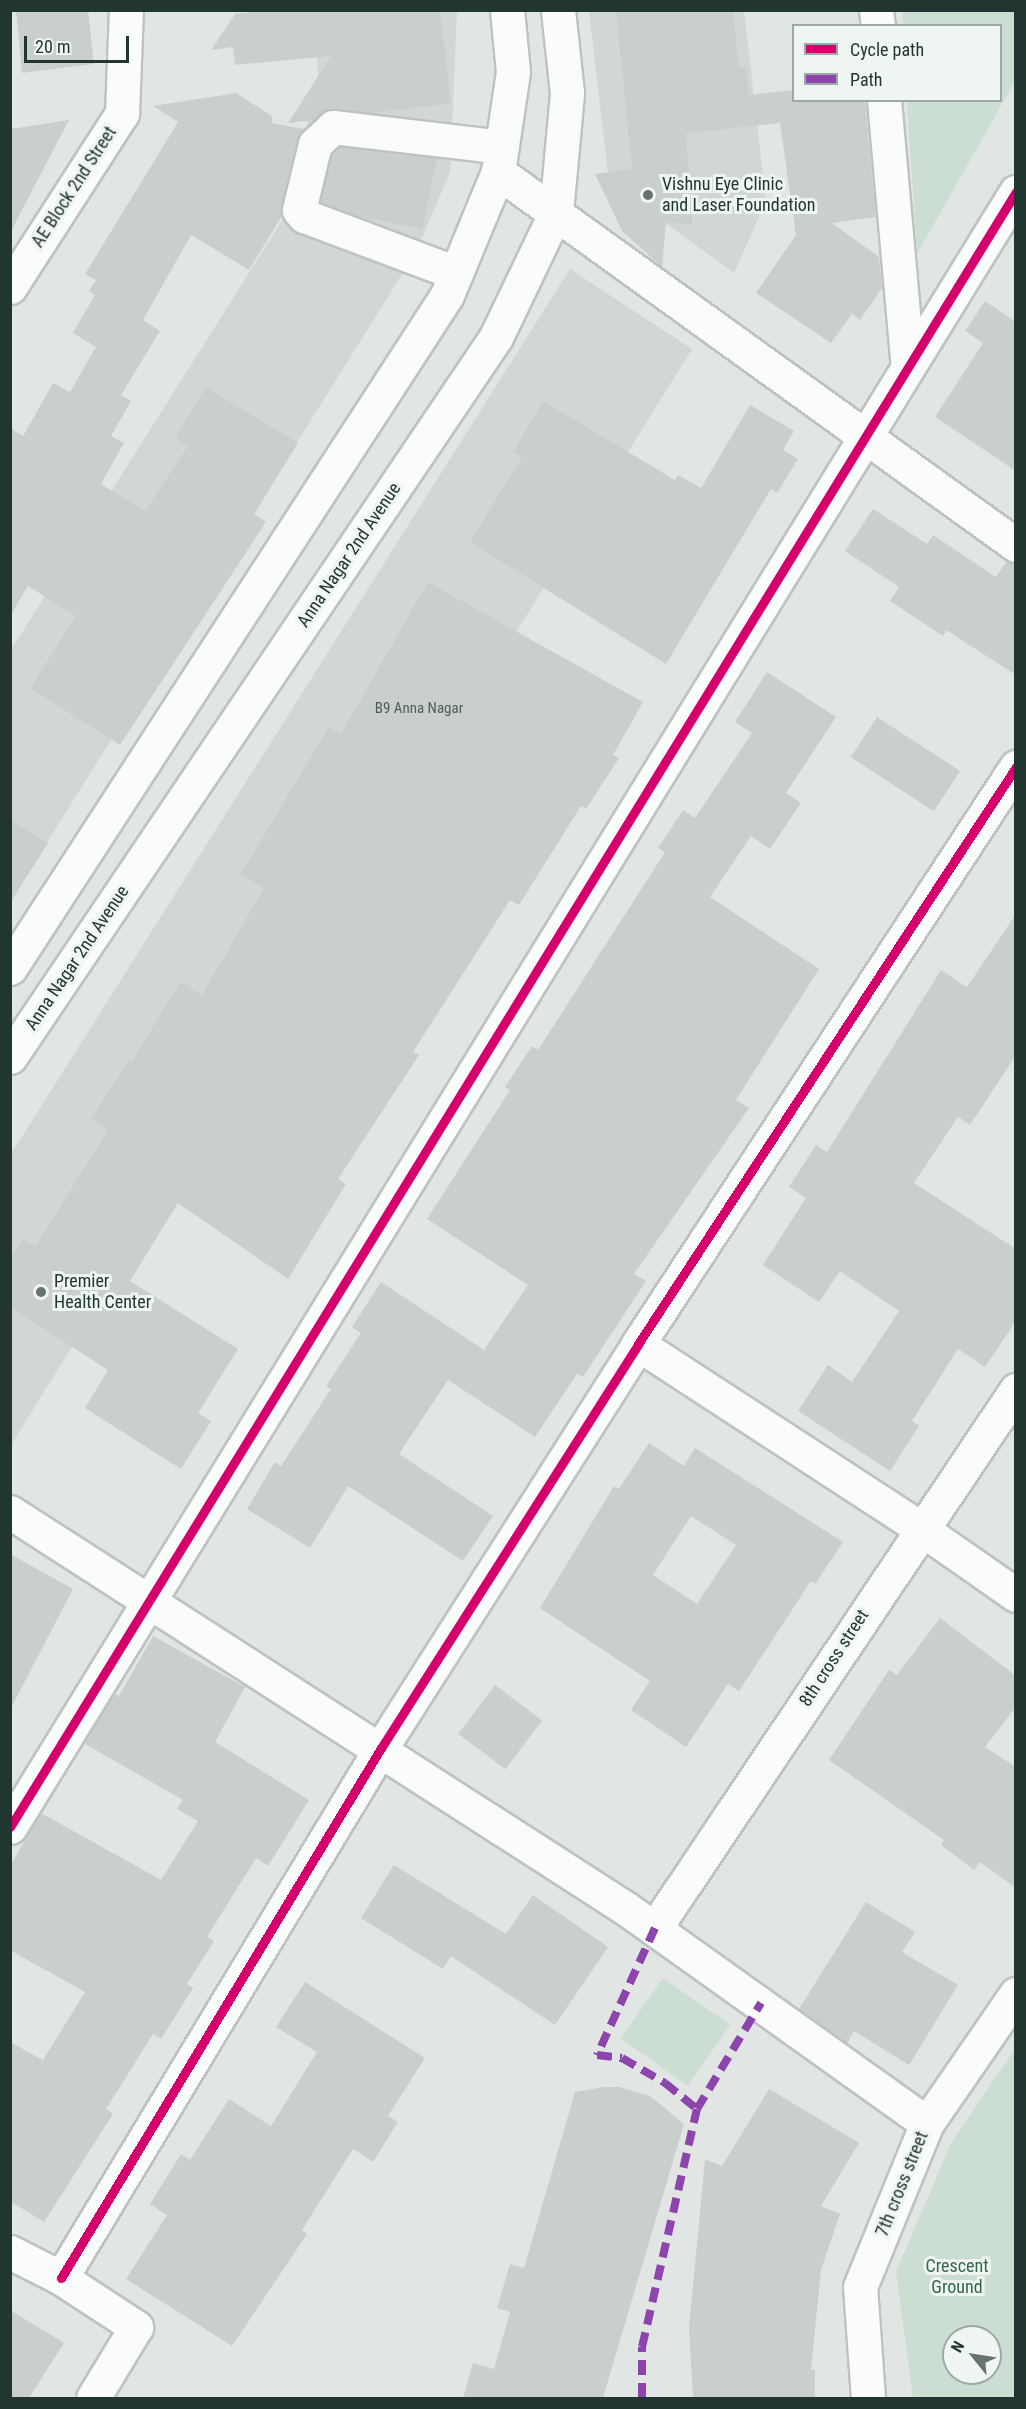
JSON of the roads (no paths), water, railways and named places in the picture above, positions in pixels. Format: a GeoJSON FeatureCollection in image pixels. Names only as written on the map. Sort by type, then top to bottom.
{"type":"FeatureCollection","features":[{"type":"Feature","properties":{"kind":"street","name":"AE Block 2nd Street"},"geometry":{"type":"LineString","coordinates":[[10,287],[122,113],[126,10]]}},
{"type":"Feature","properties":{"kind":"street"},"geometry":{"type":"LineString","coordinates":[[10,968],[447,295],[500,159],[513,72],[507,10]]}},
{"type":"Feature","properties":{"kind":"street","name":"Anna Nagar 2nd Avenue"},"geometry":{"type":"LineString","coordinates":[[10,1057],[496,337],[556,212],[567,93],[558,10]]}},
{"type":"Feature","properties":{"kind":"street"},"geometry":{"type":"LineString","coordinates":[[884,102],[908,367]]}},
{"type":"Feature","properties":{"kind":"street"},"geometry":{"type":"LineString","coordinates":[[456,273],[304,216],[299,210],[315,144],[333,127],[500,159],[556,212],[1016,545]]}},
{"type":"Feature","properties":{"kind":"street"},"geometry":{"type":"LineString","coordinates":[[10,1827],[908,367],[1011,209]]}},
{"type":"Feature","properties":{"kind":"street"},"geometry":{"type":"LineString","coordinates":[[61,2278],[381,1748],[638,1344],[1016,767]]}},
{"type":"Feature","properties":{"kind":"street"},"geometry":{"type":"LineString","coordinates":[[638,1344],[920,1528],[1016,1595]]}},
{"type":"Feature","properties":{"kind":"street","name":"8th cross street"},"geometry":{"type":"LineString","coordinates":[[655,1928],[920,1528],[1016,1390]]}},
{"type":"Feature","properties":{"kind":"street"},"geometry":{"type":"LineString","coordinates":[[10,1512],[381,1748],[655,1928],[927,2123]]}},
{"type":"Feature","properties":{"kind":"street","name":"7th cross street"},"geometry":{"type":"LineString","coordinates":[[868,2398],[860,2287],[927,2123],[1016,1994]]}},
{"type":"Feature","properties":{"kind":"street"},"geometry":{"type":"LineString","coordinates":[[10,2252],[61,2278],[136,2327],[93,2398]]}},
{"type":"Feature","properties":{"kind":"place","name":"Vishnu Eye Clinic and Laser Foundation"},"geometry":{"type":"Point","coordinates":[648,195]}},
{"type":"Feature","properties":{"kind":"place","name":"Premier Health Center"},"geometry":{"type":"Point","coordinates":[41,1292]}},
{"type":"Feature","properties":{"kind":"park label","name":"Crescent Ground"},"geometry":{"type":"Point","coordinates":[957,2277]}}]}
